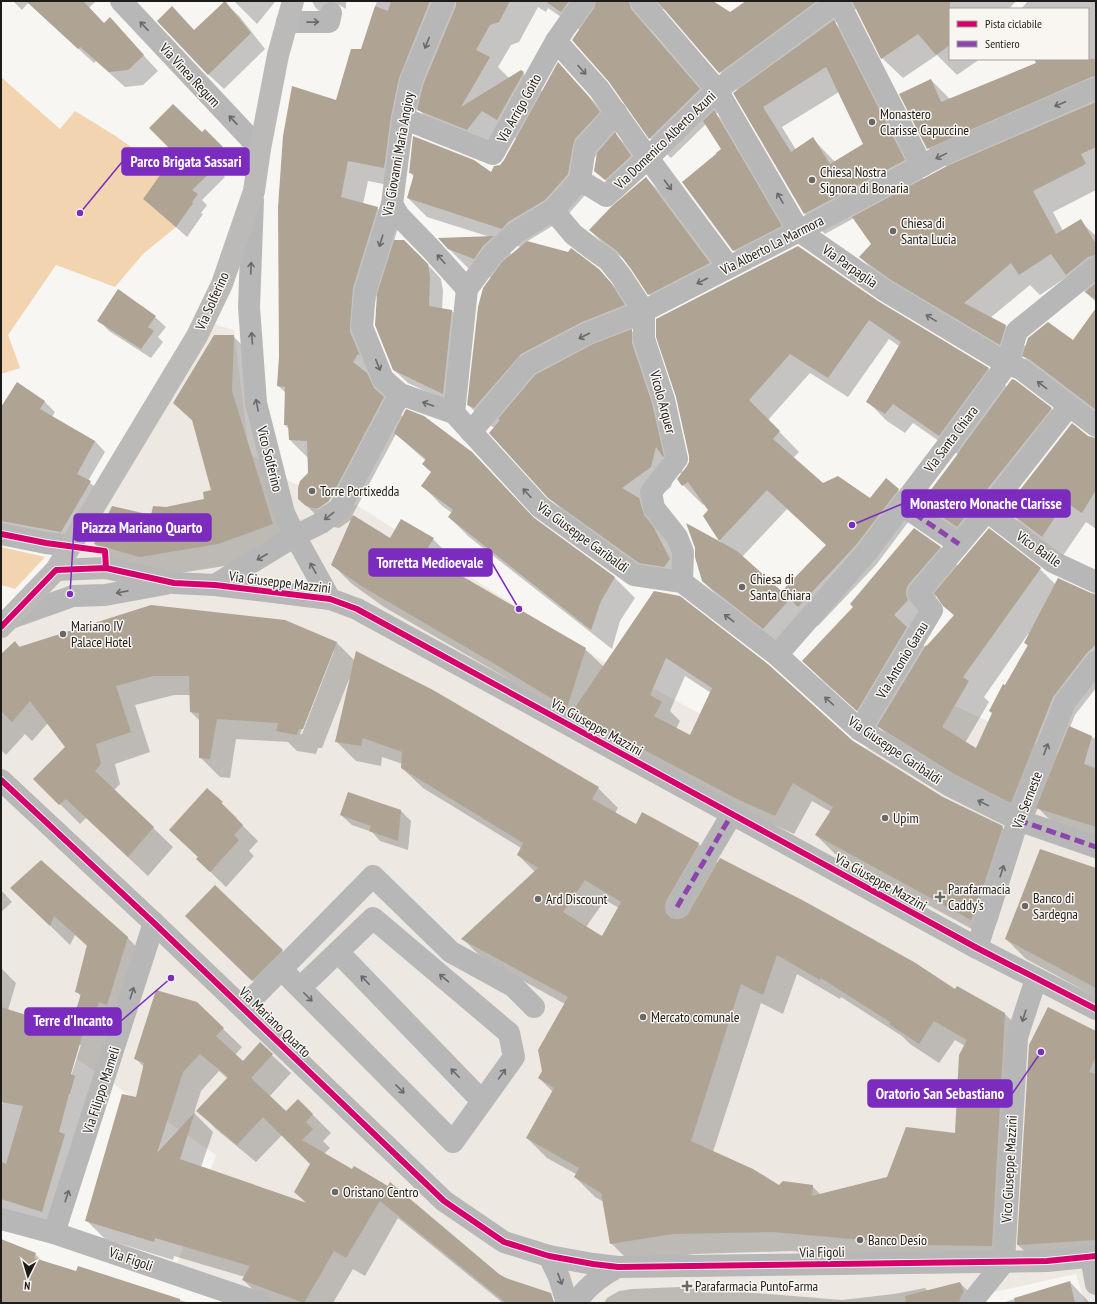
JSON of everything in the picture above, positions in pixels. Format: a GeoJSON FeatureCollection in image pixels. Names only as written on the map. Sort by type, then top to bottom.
{"type":"FeatureCollection","features":[{"type":"Feature","properties":{"kind":"main road","name":"Via Solferino"},"geometry":{"type":"LineString","coordinates":[[6,622],[56,570],[197,336],[222,284],[254,191],[260,149],[278,55],[293,1]]}},
{"type":"Feature","properties":{"kind":"street","name":"Via Vinea Regum"},"geometry":{"type":"LineString","coordinates":[[121,1],[260,149]]}},
{"type":"Feature","properties":{"kind":"street","name":"Via Giovanni Maria Angioy"},"geometry":{"type":"LineString","coordinates":[[400,394],[383,379],[362,327],[365,292],[392,204],[403,118],[411,81],[444,1]]}},
{"type":"Feature","properties":{"kind":"street","name":"Via Arrigo Goito"},"geometry":{"type":"LineString","coordinates":[[403,118],[493,154],[556,41],[584,1]]}},
{"type":"Feature","properties":{"kind":"street","name":"Via Parpaglia"},"geometry":{"type":"LineString","coordinates":[[641,1],[717,90],[799,231],[884,290],[1007,364],[1021,369],[1096,426]]}},
{"type":"Feature","properties":{"kind":"street"},"geometry":{"type":"LineString","coordinates":[[838,1],[922,166]]}},
{"type":"Feature","properties":{"kind":"street","name":"Via Domenico Alberto Azuni"},"geometry":{"type":"LineString","coordinates":[[580,180],[606,196],[648,158],[717,90],[838,1]]}},
{"type":"Feature","properties":{"kind":"street"},"geometry":{"type":"LineString","coordinates":[[287,22],[329,22],[331,13]]}},
{"type":"Feature","properties":{"kind":"street"},"geometry":{"type":"LineString","coordinates":[[556,41],[600,89],[648,158],[729,267]]}},
{"type":"Feature","properties":{"kind":"street","name":"Via Alberto La Marmora"},"geometry":{"type":"LineString","coordinates":[[471,432],[527,365],[588,333],[644,311],[799,231],[942,154],[1096,88]]}},
{"type":"Feature","properties":{"kind":"street"},"geometry":{"type":"LineString","coordinates":[[454,413],[466,289],[493,254],[515,233],[553,210],[580,180],[585,147],[616,112]]}},
{"type":"Feature","properties":{"kind":"street","name":"Vico Solferino"},"geometry":{"type":"LineString","coordinates":[[254,191],[249,306],[256,403],[284,513],[330,599]]}},
{"type":"Feature","properties":{"kind":"street"},"geometry":{"type":"LineString","coordinates":[[392,204],[400,216],[466,289]]}},
{"type":"Feature","properties":{"kind":"street"},"geometry":{"type":"LineString","coordinates":[[553,210],[573,234],[608,260],[621,276],[644,311]]}},
{"type":"Feature","properties":{"kind":"street","name":"Via Santa Chiara"},"geometry":{"type":"LineString","coordinates":[[777,655],[866,553],[1007,364],[1017,331],[1096,267]]}},
{"type":"Feature","properties":{"kind":"street"},"geometry":{"type":"LineString","coordinates":[[222,284],[249,306]]}},
{"type":"Feature","properties":{"kind":"street","name":"Vicolo Arquer"},"geometry":{"type":"LineString","coordinates":[[644,311],[644,340],[664,400],[677,459],[651,492],[654,508],[677,536],[683,552],[682,582]]}},
{"type":"Feature","properties":{"kind":"street"},"geometry":{"type":"LineString","coordinates":[[215,585],[295,536],[321,523],[339,508],[400,394]]}},
{"type":"Feature","properties":{"kind":"street","name":"Via Giuseppe Garibaldi"},"geometry":{"type":"LineString","coordinates":[[400,394],[454,413],[540,507],[634,575],[682,582],[777,655],[860,730],[950,786],[1018,820],[1096,847]]}},
{"type":"Feature","properties":{"kind":"street","name":"Via Antonio Garau"},"geometry":{"type":"LineString","coordinates":[[860,730],[932,610],[918,593],[987,511],[1069,406]]}},
{"type":"Feature","properties":{"kind":"street"},"geometry":{"type":"LineString","coordinates":[[902,505],[959,544]]}},
{"type":"Feature","properties":{"kind":"street","name":"Vico Baille"},"geometry":{"type":"LineString","coordinates":[[987,511],[1053,562],[1096,582]]}},
{"type":"Feature","properties":{"kind":"street"},"geometry":{"type":"LineString","coordinates":[[1,534],[70,546]]}},
{"type":"Feature","properties":{"kind":"street","name":"Via Giuseppe Mazzini"},"geometry":{"type":"LineString","coordinates":[[56,570],[106,568],[174,583],[215,585],[330,599],[357,609],[977,948],[1096,1009]]}},
{"type":"Feature","properties":{"kind":"street","name":"Via Giuseppe Mazzini"},"geometry":{"type":"LineString","coordinates":[[6,622],[73,596],[105,595],[174,583]]}},
{"type":"Feature","properties":{"kind":"street","name":"Via Serneste"},"geometry":{"type":"LineString","coordinates":[[977,948],[1018,820],[1065,702],[1096,662]]}},
{"type":"Feature","properties":{"kind":"street","name":"Via Mariano Quarto"},"geometry":{"type":"LineString","coordinates":[[1,780],[154,923],[444,1201],[504,1242],[549,1256]]}},
{"type":"Feature","properties":{"kind":"street"},"geometry":{"type":"LineString","coordinates":[[677,907],[732,814]]}},
{"type":"Feature","properties":{"kind":"street"},"geometry":{"type":"LineString","coordinates":[[243,1008],[373,876],[451,952],[513,986],[534,1007]]}},
{"type":"Feature","properties":{"kind":"street"},"geometry":{"type":"LineString","coordinates":[[281,969],[453,1142],[514,1057],[509,1033],[373,918],[300,988]]}},
{"type":"Feature","properties":{"kind":"street","name":"Via Filippo Mameli"},"geometry":{"type":"LineString","coordinates":[[54,1233],[154,923]]}},
{"type":"Feature","properties":{"kind":"street"},"geometry":{"type":"LineString","coordinates":[[338,952],[482,1101]]}},
{"type":"Feature","properties":{"kind":"street","name":"Vico Giuseppe Mazzini"},"geometry":{"type":"LineString","coordinates":[[1004,1262],[1017,1037],[1036,979]]}},
{"type":"Feature","properties":{"kind":"street","name":"Via Figoli"},"geometry":{"type":"LineString","coordinates":[[1,1219],[54,1233],[260,1303]]}},
{"type":"Feature","properties":{"kind":"street"},"geometry":{"type":"LineString","coordinates":[[549,1256],[559,1277],[567,1303]]}},
{"type":"Feature","properties":{"kind":"street","name":"Via Figoli"},"geometry":{"type":"LineString","coordinates":[[549,1256],[618,1267],[1004,1262],[1047,1261],[1094,1256]]}},
{"type":"Feature","properties":{"kind":"street"},"geometry":{"type":"LineString","coordinates":[[1094,1256],[1096,1284]]}},
{"type":"Feature","properties":{"kind":"street"},"geometry":{"type":"LineString","coordinates":[[971,1303],[1004,1262]]}},
{"type":"Feature","properties":{"kind":"street","name":"Via Figoli"},"geometry":{"type":"LineString","coordinates":[[575,1303],[582,1293],[594,1281],[605,1273],[618,1267]]}},
{"type":"Feature","properties":{"kind":"shaded area"},"geometry":{"type":"Polygon","coordinates":[[[1,77],[60,129],[75,111],[114,135],[164,170],[143,199],[176,227],[143,254],[115,287],[56,265],[8,335],[20,368],[1,374],[1,77]]]}},
{"type":"Feature","properties":{"kind":"shaded area"},"geometry":{"type":"Polygon","coordinates":[[[206,322],[234,330],[249,453],[293,483],[358,506],[601,660],[842,791],[904,682],[1062,756],[1096,767],[1096,1303],[1085,1303],[1076,1274],[981,1295],[970,1303],[256,1303],[176,1267],[216,1155],[54,1043],[1,1021],[1,622],[56,570],[206,322]]]}},
{"type":"Feature","properties":{"kind":"shaded area"},"geometry":{"type":"Polygon","coordinates":[[[1,547],[45,557],[15,589],[1,585],[1,547]]]}},
{"type":"Feature","properties":{"kind":"building"},"geometry":{"type":"Polygon","coordinates":[[[26,1],[83,1],[104,23],[110,17],[144,55],[128,70],[109,72],[80,47],[78,49],[26,1]]]}},
{"type":"Feature","properties":{"kind":"building"},"geometry":{"type":"Polygon","coordinates":[[[225,1],[251,33],[208,75],[157,21],[172,6],[194,30],[225,1]]]}},
{"type":"Feature","properties":{"kind":"building"},"geometry":{"type":"Polygon","coordinates":[[[391,1],[430,1],[399,78],[391,116],[384,168],[348,161],[341,197],[378,207],[353,288],[350,332],[360,355],[358,354],[353,362],[367,373],[374,388],[384,397],[329,501],[319,508],[313,508],[306,506],[298,499],[298,488],[300,481],[308,473],[307,441],[289,440],[288,425],[284,425],[285,387],[277,386],[279,357],[278,207],[283,136],[292,86],[336,100],[351,49],[361,49],[375,6],[388,11],[391,1]]]}},
{"type":"Feature","properties":{"kind":"building"},"geometry":{"type":"Polygon","coordinates":[[[456,1],[510,1],[499,22],[490,25],[476,50],[490,57],[461,107],[521,70],[524,72],[497,120],[482,111],[467,130],[417,110],[423,85],[456,6],[456,1]]]}},
{"type":"Feature","properties":{"kind":"building"},"geometry":{"type":"Polygon","coordinates":[[[545,1],[569,1],[561,12],[545,1]]]}},
{"type":"Feature","properties":{"kind":"building"},"geometry":{"type":"Polygon","coordinates":[[[596,1],[629,1],[631,9],[700,89],[649,139],[609,82],[572,40],[594,8],[596,1]]]}},
{"type":"Feature","properties":{"kind":"building"},"geometry":{"type":"Polygon","coordinates":[[[657,1],[713,1],[730,12],[746,1],[817,1],[719,73],[657,1]]]}},
{"type":"Feature","properties":{"kind":"building"},"geometry":{"type":"Polygon","coordinates":[[[852,1],[950,1],[949,46],[936,55],[918,34],[881,59],[852,1]]]}},
{"type":"Feature","properties":{"kind":"building","name":"Monastero Clarisse Capuccine"},"geometry":{"type":"Polygon","coordinates":[[[834,20],[905,160],[804,214],[733,93],[834,20]],[[826,67],[763,107],[791,152],[813,137],[830,164],[863,144],[826,67]]]}},
{"type":"Feature","properties":{"kind":"building"},"geometry":{"type":"Polygon","coordinates":[[[1096,59],[1096,76],[927,149],[899,94],[931,79],[941,102],[1036,63],[1034,60],[1096,59]]]}},
{"type":"Feature","properties":{"kind":"building"},"geometry":{"type":"Polygon","coordinates":[[[558,62],[589,97],[600,112],[575,139],[568,174],[545,200],[508,222],[502,229],[407,198],[414,174],[409,173],[413,136],[474,160],[491,172],[494,166],[500,165],[504,160],[558,62]]]}},
{"type":"Feature","properties":{"kind":"building"},"geometry":{"type":"Polygon","coordinates":[[[1096,102],[1096,147],[1081,154],[1086,164],[1033,191],[1056,234],[1081,219],[1096,244],[1096,255],[1088,257],[1066,275],[1051,254],[1019,275],[1011,263],[964,303],[1006,325],[1000,345],[891,280],[859,257],[871,244],[852,217],[947,166],[1096,102]]]}},
{"type":"Feature","properties":{"kind":"building"},"geometry":{"type":"Polygon","coordinates":[[[173,104],[202,132],[205,129],[223,147],[214,155],[218,158],[212,164],[216,167],[192,190],[198,194],[176,227],[143,199],[175,154],[149,128],[173,104]]]}},
{"type":"Feature","properties":{"kind":"building"},"geometry":{"type":"Polygon","coordinates":[[[714,110],[782,226],[733,251],[682,182],[721,149],[703,121],[714,110]]]}},
{"type":"Feature","properties":{"kind":"building"},"geometry":{"type":"Polygon","coordinates":[[[615,132],[631,156],[605,180],[594,171],[597,153],[615,132]]]}},
{"type":"Feature","properties":{"kind":"building"},"geometry":{"type":"Polygon","coordinates":[[[646,177],[710,263],[648,295],[618,252],[589,230],[612,206],[646,177]]]}},
{"type":"Feature","properties":{"kind":"building"},"geometry":{"type":"Polygon","coordinates":[[[494,236],[483,246],[474,259],[448,249],[438,238],[494,236]]]}},
{"type":"Feature","properties":{"kind":"building"},"geometry":{"type":"Polygon","coordinates":[[[394,240],[404,240],[428,264],[430,277],[429,306],[452,310],[443,394],[393,370],[375,325],[377,294],[394,240]]]}},
{"type":"Feature","properties":{"kind":"building"},"geometry":{"type":"Polygon","coordinates":[[[527,241],[568,252],[571,248],[599,269],[611,283],[625,305],[582,322],[521,354],[474,408],[467,405],[478,307],[483,288],[502,262],[527,241]]]}},
{"type":"Feature","properties":{"kind":"building"},"geometry":{"type":"Polygon","coordinates":[[[798,246],[878,301],[989,368],[939,436],[893,404],[885,414],[866,402],[901,342],[869,320],[828,378],[790,354],[749,400],[780,431],[773,439],[823,483],[838,476],[870,498],[886,478],[899,489],[856,545],[798,607],[790,599],[763,629],[702,581],[695,557],[695,548],[686,523],[719,541],[703,516],[708,510],[688,482],[682,486],[677,479],[687,466],[689,456],[676,397],[656,337],[656,319],[798,246]],[[767,490],[719,541],[737,551],[788,597],[782,591],[826,545],[767,490]]]}},
{"type":"Feature","properties":{"kind":"building"},"geometry":{"type":"Polygon","coordinates":[[[1096,283],[1096,300],[1085,292],[1096,283]]]}},
{"type":"Feature","properties":{"kind":"building"},"geometry":{"type":"Polygon","coordinates":[[[118,289],[156,316],[148,327],[154,331],[141,349],[97,321],[118,289]]]}},
{"type":"Feature","properties":{"kind":"building"},"geometry":{"type":"Polygon","coordinates":[[[1096,308],[1096,410],[1029,359],[1022,356],[1028,338],[1048,322],[1073,340],[1096,308]]]}},
{"type":"Feature","properties":{"kind":"building"},"geometry":{"type":"Polygon","coordinates":[[[632,329],[632,343],[652,403],[664,456],[663,457],[656,447],[651,467],[622,488],[639,498],[644,515],[653,526],[670,559],[664,567],[639,563],[548,498],[489,433],[500,420],[498,419],[535,375],[593,344],[632,329]]]}},
{"type":"Feature","properties":{"kind":"building"},"geometry":{"type":"Polygon","coordinates":[[[214,335],[234,335],[232,391],[273,524],[218,544],[140,557],[94,544],[112,506],[151,515],[153,506],[166,507],[204,499],[203,492],[211,490],[192,420],[173,403],[214,335]]]}},
{"type":"Feature","properties":{"kind":"building"},"geometry":{"type":"Polygon","coordinates":[[[1012,379],[1052,408],[957,527],[921,503],[1012,379]]]}},
{"type":"Feature","properties":{"kind":"building"},"geometry":{"type":"Polygon","coordinates":[[[17,382],[45,401],[40,409],[95,441],[77,474],[91,481],[61,532],[1,521],[1,407],[17,382]]]}},
{"type":"Feature","properties":{"kind":"building"},"geometry":{"type":"Polygon","coordinates":[[[406,409],[424,416],[472,452],[533,517],[615,577],[601,601],[591,630],[448,517],[453,510],[421,486],[431,472],[422,464],[426,459],[394,433],[406,409]]]}},
{"type":"Feature","properties":{"kind":"building"},"geometry":{"type":"Polygon","coordinates":[[[1072,423],[1088,436],[1096,438],[1096,490],[1082,513],[1065,502],[1042,537],[1005,509],[1072,423]]]}},
{"type":"Feature","properties":{"kind":"building"},"geometry":{"type":"Polygon","coordinates":[[[353,515],[390,538],[401,519],[434,538],[424,554],[586,648],[567,708],[363,587],[331,565],[353,515]]]}},
{"type":"Feature","properties":{"kind":"building"},"geometry":{"type":"Polygon","coordinates":[[[914,528],[941,547],[908,585],[906,595],[908,600],[894,615],[907,627],[857,711],[802,661],[853,607],[850,604],[914,528]]]}},
{"type":"Feature","properties":{"kind":"building"},"geometry":{"type":"Polygon","coordinates":[[[989,528],[1041,568],[963,677],[969,681],[942,727],[976,748],[992,713],[989,711],[1003,684],[1005,685],[1028,645],[1024,643],[1058,578],[1096,594],[1096,644],[1086,654],[1053,697],[1011,803],[956,775],[877,726],[926,645],[927,646],[954,615],[943,606],[934,593],[989,528]]]}},
{"type":"Feature","properties":{"kind":"building"},"geometry":{"type":"Polygon","coordinates":[[[654,591],[680,596],[769,665],[853,741],[943,797],[1003,826],[971,920],[815,835],[833,807],[793,783],[775,816],[739,800],[572,712],[654,591]],[[666,658],[650,695],[662,702],[654,716],[690,735],[712,688],[666,658]]]}},
{"type":"Feature","properties":{"kind":"building"},"geometry":{"type":"Polygon","coordinates":[[[151,605],[285,620],[337,642],[303,729],[299,729],[297,735],[276,731],[278,723],[217,719],[210,759],[199,758],[199,713],[190,712],[189,676],[153,676],[116,686],[131,732],[96,744],[101,764],[95,771],[154,827],[128,857],[66,799],[59,805],[33,779],[65,747],[30,701],[12,722],[1,711],[1,654],[15,641],[19,647],[151,605]]]}},
{"type":"Feature","properties":{"kind":"building"},"geometry":{"type":"Polygon","coordinates":[[[356,651],[433,690],[599,787],[592,799],[636,824],[642,812],[699,843],[666,901],[666,913],[671,918],[683,918],[688,914],[720,858],[804,901],[914,962],[955,989],[957,986],[1005,1013],[992,1246],[922,1245],[772,1232],[673,1234],[610,1244],[601,1193],[574,1177],[579,1168],[526,1138],[554,1088],[538,1078],[542,1071],[538,1050],[568,997],[461,939],[538,868],[517,855],[523,843],[401,768],[402,752],[363,738],[361,746],[335,742],[356,651]],[[585,880],[563,912],[602,936],[621,902],[585,880]],[[777,955],[763,995],[741,984],[691,1141],[753,1169],[779,1185],[783,1181],[813,1185],[812,1196],[887,1177],[906,1127],[955,1133],[959,1055],[967,1040],[934,1021],[919,1044],[889,1024],[890,1022],[821,978],[820,980],[777,955]]]}},
{"type":"Feature","properties":{"kind":"building"},"geometry":{"type":"Polygon","coordinates":[[[1069,726],[1092,736],[1084,764],[1096,769],[1096,827],[1036,808],[1069,726]]]}},
{"type":"Feature","properties":{"kind":"building"},"geometry":{"type":"Polygon","coordinates":[[[207,788],[223,802],[221,803],[243,825],[234,835],[239,840],[210,872],[196,859],[198,857],[169,830],[207,788]]]}},
{"type":"Feature","properties":{"kind":"building"},"geometry":{"type":"Polygon","coordinates":[[[348,792],[401,810],[398,841],[369,831],[371,826],[340,815],[348,792]]]}},
{"type":"Feature","properties":{"kind":"building"},"geometry":{"type":"Polygon","coordinates":[[[1040,849],[1096,868],[1096,988],[1005,939],[1040,849]]]}},
{"type":"Feature","properties":{"kind":"building"},"geometry":{"type":"Polygon","coordinates":[[[41,860],[128,937],[107,1005],[99,1002],[88,1035],[83,1033],[71,1074],[75,1076],[59,1132],[65,1134],[42,1212],[1,1199],[1,1162],[6,1164],[23,1106],[1,1102],[1,1007],[70,1029],[81,994],[75,992],[87,945],[54,916],[50,926],[10,888],[41,860]]]}},
{"type":"Feature","properties":{"kind":"building"},"geometry":{"type":"Polygon","coordinates":[[[215,885],[283,950],[252,981],[185,916],[215,885]]]}},
{"type":"Feature","properties":{"kind":"building"},"geometry":{"type":"Polygon","coordinates":[[[156,990],[197,1002],[224,1028],[216,1036],[243,1061],[260,1042],[273,1054],[251,1078],[286,1111],[298,1099],[313,1114],[306,1122],[313,1129],[302,1140],[352,1169],[354,1166],[388,1186],[390,1182],[499,1274],[506,1278],[551,1293],[554,1303],[506,1303],[380,1201],[346,1258],[334,1251],[304,1303],[242,1280],[250,1266],[155,1238],[154,1242],[85,1221],[122,1094],[136,1097],[144,1063],[134,1059],[156,990]],[[200,1054],[183,1072],[157,1153],[195,1112],[180,1159],[307,1203],[294,1192],[310,1164],[263,1117],[237,1145],[196,1111],[228,1077],[200,1054]]]}},
{"type":"Feature","properties":{"kind":"building"},"geometry":{"type":"Polygon","coordinates":[[[1048,1007],[1096,1031],[1096,1056],[1089,1072],[1096,1074],[1096,1240],[1017,1245],[1029,1045],[1048,1007]]]}},
{"type":"Feature","properties":{"kind":"building"},"geometry":{"type":"Polygon","coordinates":[[[1,1239],[36,1253],[34,1258],[76,1271],[78,1266],[180,1299],[180,1303],[1,1303],[1,1239]]]}},
{"type":"Feature","properties":{"kind":"building"},"geometry":{"type":"Polygon","coordinates":[[[1070,1281],[1075,1303],[1015,1303],[1014,1298],[1070,1281]]]}},
{"type":"Feature","properties":{"kind":"building"},"geometry":{"type":"Polygon","coordinates":[[[960,1282],[964,1292],[959,1303],[906,1303],[905,1296],[960,1282]]]}},
{"type":"Feature","properties":{"kind":"marked path"},"geometry":{"type":"LineString","coordinates":[[902,505],[959,544]]}},
{"type":"Feature","properties":{"kind":"marked path"},"geometry":{"type":"LineString","coordinates":[[677,907],[732,814]]}},
{"type":"Feature","properties":{"kind":"marked path"},"geometry":{"type":"LineString","coordinates":[[1018,820],[1096,847]]}},
{"type":"Feature","properties":{"kind":"cycle path"},"geometry":{"type":"LineString","coordinates":[[1,534],[46,543],[105,551],[106,568]]}},
{"type":"Feature","properties":{"kind":"cycle path"},"geometry":{"type":"LineString","coordinates":[[1,627],[56,570],[106,568],[174,583],[215,585],[330,599],[357,609],[977,948],[1096,1009]]}},
{"type":"Feature","properties":{"kind":"cycle path"},"geometry":{"type":"LineString","coordinates":[[1,780],[154,923],[444,1201],[504,1242],[549,1256],[618,1267],[1047,1261],[1096,1256]]}},
{"type":"Feature","properties":{"kind":"place","name":"Monastero Clarisse Capuccine"},"geometry":{"type":"Point","coordinates":[872,122]}},
{"type":"Feature","properties":{"kind":"place","name":"Chiesa Nostra Signora di Bonaria"},"geometry":{"type":"Point","coordinates":[812,180]}},
{"type":"Feature","properties":{"kind":"place","name":"Parco Brigata Sassari"},"geometry":{"type":"Point","coordinates":[80,213]}},
{"type":"Feature","properties":{"kind":"place","name":"Chiesa di Santa Lucia"},"geometry":{"type":"Point","coordinates":[893,231]}},
{"type":"Feature","properties":{"kind":"place","name":"Torre Portixedda"},"geometry":{"type":"Point","coordinates":[312,491]}},
{"type":"Feature","properties":{"kind":"place","name":"Monastero Monache Clarisse"},"geometry":{"type":"Point","coordinates":[852,525]}},
{"type":"Feature","properties":{"kind":"place","name":"Chiesa di Santa Chiara"},"geometry":{"type":"Point","coordinates":[742,587]}},
{"type":"Feature","properties":{"kind":"place","name":"Piazza Mariano Quarto"},"geometry":{"type":"Point","coordinates":[70,594]}},
{"type":"Feature","properties":{"kind":"place","name":"Torretta Medioevale"},"geometry":{"type":"Point","coordinates":[519,609]}},
{"type":"Feature","properties":{"kind":"place","name":"Mariano IV Palace Hotel"},"geometry":{"type":"Point","coordinates":[63,634]}},
{"type":"Feature","properties":{"kind":"place","name":"Upim"},"geometry":{"type":"Point","coordinates":[885,818]}},
{"type":"Feature","properties":{"kind":"place","name":"Parafarmacia Caddy's"},"geometry":{"type":"Point","coordinates":[940,897]}},
{"type":"Feature","properties":{"kind":"place","name":"Ard Discount"},"geometry":{"type":"Point","coordinates":[538,899]}},
{"type":"Feature","properties":{"kind":"place","name":"Banco di Sardegna"},"geometry":{"type":"Point","coordinates":[1025,906]}},
{"type":"Feature","properties":{"kind":"place","name":"Terre d'Incanto"},"geometry":{"type":"Point","coordinates":[171,978]}},
{"type":"Feature","properties":{"kind":"place","name":"Mercato comunale"},"geometry":{"type":"Point","coordinates":[643,1017]}},
{"type":"Feature","properties":{"kind":"place","name":"Oratorio San Sebastiano"},"geometry":{"type":"Point","coordinates":[1041,1052]}},
{"type":"Feature","properties":{"kind":"place","name":"Oristano Centro"},"geometry":{"type":"Point","coordinates":[335,1192]}},
{"type":"Feature","properties":{"kind":"place","name":"Banco Desio"},"geometry":{"type":"Point","coordinates":[860,1240]}},
{"type":"Feature","properties":{"kind":"place","name":"Parafarmacia PuntoFarma"},"geometry":{"type":"Point","coordinates":[687,1286]}}]}
